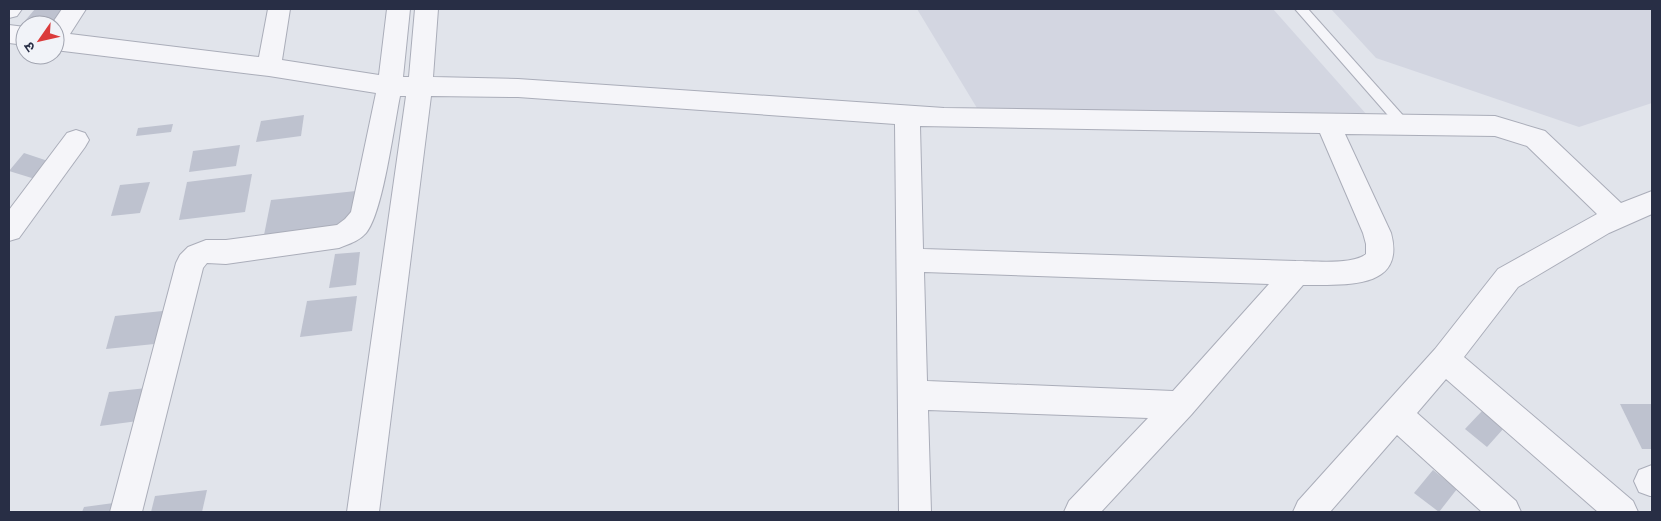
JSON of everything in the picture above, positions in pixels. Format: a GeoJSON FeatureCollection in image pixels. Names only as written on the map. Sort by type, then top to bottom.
{"type":"FeatureCollection","features":[{"type":"Feature","properties":{"kind":"street"},"geometry":{"type":"LineString","coordinates":[[65,22],[74,9]]}},
{"type":"Feature","properties":{"kind":"street"},"geometry":{"type":"LineString","coordinates":[[269,67],[279,9]]}},
{"type":"Feature","properties":{"kind":"street"},"geometry":{"type":"LineString","coordinates":[[363,512],[405,86],[398,9]]}},
{"type":"Feature","properties":{"kind":"street"},"geometry":{"type":"LineString","coordinates":[[126,512],[190,263],[193,258],[208,250],[226,252],[339,236],[350,232],[359,224],[405,86],[427,9]]}},
{"type":"Feature","properties":{"kind":"street"},"geometry":{"type":"LineString","coordinates":[[65,42],[405,86],[518,88],[944,118],[1495,126],[1523,139],[1619,212],[1508,278],[1445,359],[1309,512]]}},
{"type":"Feature","properties":{"kind":"street"},"geometry":{"type":"LineString","coordinates":[[907,114],[915,512]]}},
{"type":"Feature","properties":{"kind":"street"},"geometry":{"type":"LineString","coordinates":[[911,260],[1296,273],[1351,272],[1368,269],[1379,259],[1380,244],[1377,233],[1328,124]]}},
{"type":"Feature","properties":{"kind":"street"},"geometry":{"type":"LineString","coordinates":[[9,230],[76,140]]}},
{"type":"Feature","properties":{"kind":"street"},"geometry":{"type":"LineString","coordinates":[[1080,512],[1180,405],[1296,273]]}},
{"type":"Feature","properties":{"kind":"street"},"geometry":{"type":"LineString","coordinates":[[1445,359],[1622,512]]}},
{"type":"Feature","properties":{"kind":"street"},"geometry":{"type":"LineString","coordinates":[[914,395],[1180,405]]}},
{"type":"Feature","properties":{"kind":"street"},"geometry":{"type":"LineString","coordinates":[[1396,414],[1505,512]]}},
{"type":"Feature","properties":{"kind":"lane"},"geometry":{"type":"LineString","coordinates":[[1301,9],[1404,125]]}},
{"type":"Feature","properties":{"kind":"shaded area"},"geometry":{"type":"Polygon","coordinates":[[[917,9],[1273,9],[1375,124],[983,118],[917,9]]]}},
{"type":"Feature","properties":{"kind":"shaded area"},"geometry":{"type":"Polygon","coordinates":[[[1331,9],[1652,9],[1652,103],[1579,127],[1376,58],[1331,9]]]}},
{"type":"Feature","properties":{"kind":"building"},"geometry":{"type":"Polygon","coordinates":[[[35,9],[67,9],[62,15],[30,15],[35,9]]]}},
{"type":"Feature","properties":{"kind":"building"},"geometry":{"type":"Polygon","coordinates":[[[304,115],[301,136],[256,142],[261,121],[304,115]]]}},
{"type":"Feature","properties":{"kind":"building"},"geometry":{"type":"Polygon","coordinates":[[[173,124],[171,132],[136,136],[138,128],[173,124]]]}},
{"type":"Feature","properties":{"kind":"building"},"geometry":{"type":"Polygon","coordinates":[[[240,145],[236,166],[189,172],[193,151],[240,145]]]}},
{"type":"Feature","properties":{"kind":"building"},"geometry":{"type":"Polygon","coordinates":[[[24,153],[51,162],[35,179],[9,171],[24,153]]]}},
{"type":"Feature","properties":{"kind":"building"},"geometry":{"type":"Polygon","coordinates":[[[252,174],[245,212],[179,220],[187,182],[252,174]]]}},
{"type":"Feature","properties":{"kind":"building"},"geometry":{"type":"Polygon","coordinates":[[[150,182],[140,213],[111,216],[120,185],[150,182]]]}},
{"type":"Feature","properties":{"kind":"building"},"geometry":{"type":"Polygon","coordinates":[[[356,191],[350,230],[263,240],[271,200],[356,191]]]}},
{"type":"Feature","properties":{"kind":"building"},"geometry":{"type":"Polygon","coordinates":[[[360,252],[356,285],[329,288],[335,254],[360,252]]]}},
{"type":"Feature","properties":{"kind":"building"},"geometry":{"type":"Polygon","coordinates":[[[357,296],[352,331],[300,337],[307,301],[357,296]]]}},
{"type":"Feature","properties":{"kind":"building"},"geometry":{"type":"Polygon","coordinates":[[[172,310],[164,343],[106,349],[115,316],[172,310]]]}},
{"type":"Feature","properties":{"kind":"building"},"geometry":{"type":"Polygon","coordinates":[[[147,388],[138,421],[100,426],[109,392],[147,388]]]}},
{"type":"Feature","properties":{"kind":"building"},"geometry":{"type":"Polygon","coordinates":[[[1620,404],[1652,404],[1652,449],[1642,449],[1620,404]]]}},
{"type":"Feature","properties":{"kind":"building"},"geometry":{"type":"Polygon","coordinates":[[[1482,411],[1504,428],[1487,447],[1465,429],[1482,411]]]}},
{"type":"Feature","properties":{"kind":"building"},"geometry":{"type":"Polygon","coordinates":[[[1433,470],[1457,489],[1439,512],[1414,493],[1433,470]]]}},
{"type":"Feature","properties":{"kind":"building"},"geometry":{"type":"Polygon","coordinates":[[[207,490],[202,512],[151,512],[155,496],[207,490]]]}},
{"type":"Feature","properties":{"kind":"building"},"geometry":{"type":"Polygon","coordinates":[[[121,502],[118,512],[82,512],[84,507],[121,502]]]}}]}
